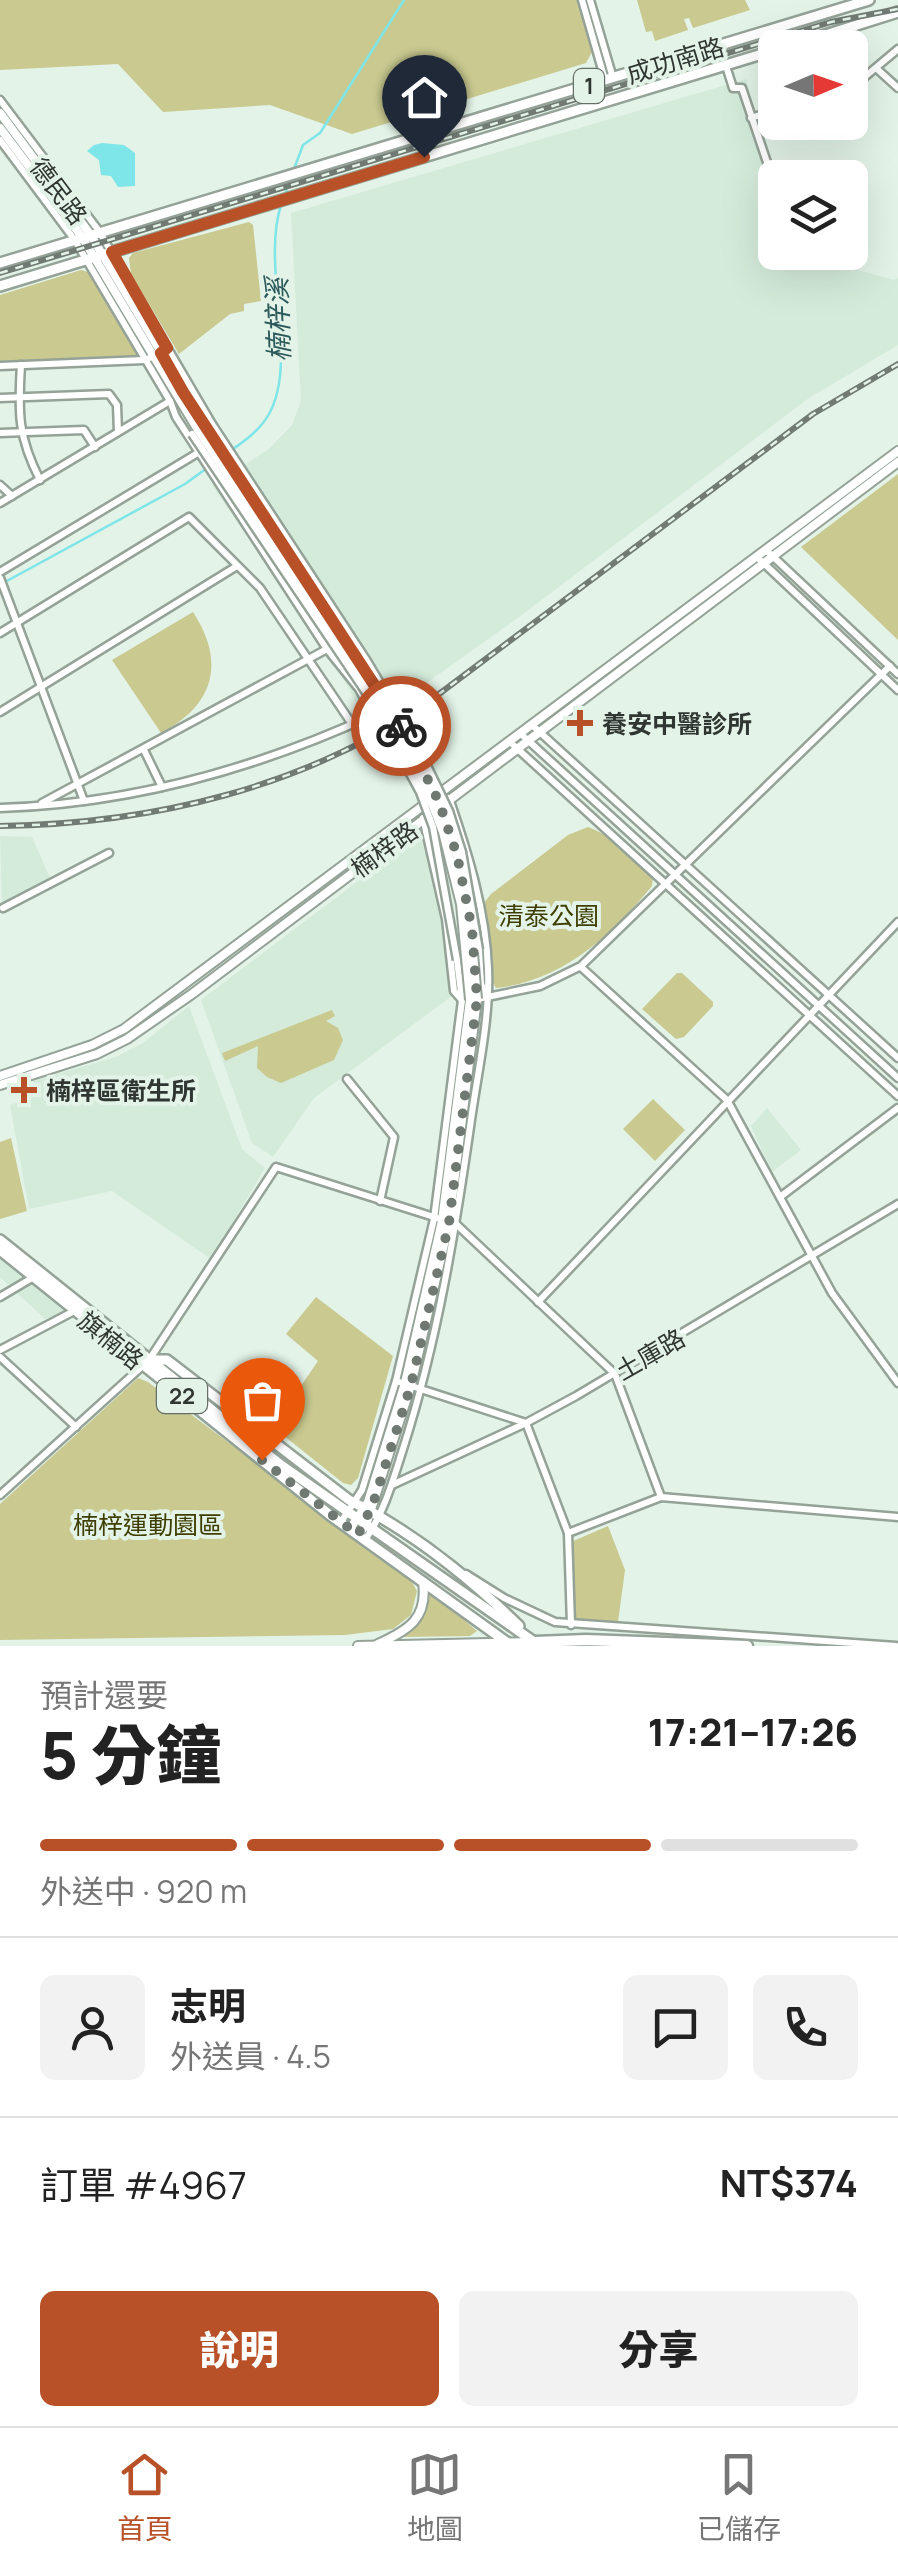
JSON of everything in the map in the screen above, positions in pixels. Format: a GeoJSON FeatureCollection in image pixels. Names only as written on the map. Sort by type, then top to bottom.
{"type":"FeatureCollection","features":[{"type":"Feature","properties":{"kind":"highway"},"geometry":{"type":"LineString","coordinates":[[538,1644],[586,1640],[748,1646]]}},
{"type":"Feature","properties":{"kind":"main road","name":"成功南路"},"geometry":{"type":"LineString","coordinates":[[86,235],[869,0]]}},
{"type":"Feature","properties":{"kind":"main road"},"geometry":{"type":"LineString","coordinates":[[841,30],[898,12]]}},
{"type":"Feature","properties":{"kind":"main road","name":"成功南路"},"geometry":{"type":"LineString","coordinates":[[99,256],[758,56]]}},
{"type":"Feature","properties":{"kind":"main road"},"geometry":{"type":"LineString","coordinates":[[512,109],[520,128]]}},
{"type":"Feature","properties":{"kind":"main road","name":"1"},"geometry":{"type":"LineString","coordinates":[[0,263],[86,235]]}},
{"type":"Feature","properties":{"kind":"main road","name":"1"},"geometry":{"type":"LineString","coordinates":[[0,286],[99,256]]}},
{"type":"Feature","properties":{"kind":"main road","name":"旗楠路"},"geometry":{"type":"LineString","coordinates":[[1,1245],[354,1532],[510,1644]]}},
{"type":"Feature","properties":{"kind":"main road","name":"旗楠路"},"geometry":{"type":"LineString","coordinates":[[146,1363],[256,1446],[456,1568],[538,1644]]}},
{"type":"Feature","properties":{"kind":"main road","name":"旗楠路"},"geometry":{"type":"LineString","coordinates":[[364,1515],[538,1644]]}},
{"type":"Feature","properties":{"kind":"street"},"geometry":{"type":"LineString","coordinates":[[582,0],[609,80]]}},
{"type":"Feature","properties":{"kind":"street"},"geometry":{"type":"LineString","coordinates":[[590,0],[609,80]]}},
{"type":"Feature","properties":{"kind":"street"},"geometry":{"type":"LineString","coordinates":[[868,73],[898,49]]}},
{"type":"Feature","properties":{"kind":"street"},"geometry":{"type":"LineString","coordinates":[[726,66],[733,88],[742,88],[765,160]]}},
{"type":"Feature","properties":{"kind":"street"},"geometry":{"type":"LineString","coordinates":[[876,68],[898,88]]}},
{"type":"Feature","properties":{"kind":"street","name":"德民路"},"geometry":{"type":"LineString","coordinates":[[0,100],[99,256],[179,397]]}},
{"type":"Feature","properties":{"kind":"street","name":"德民路"},"geometry":{"type":"LineString","coordinates":[[0,113],[86,235],[179,397],[386,700],[439,802],[453,842],[469,907],[474,999],[445,1222],[404,1383],[364,1515]]}},
{"type":"Feature","properties":{"kind":"street"},"geometry":{"type":"LineString","coordinates":[[750,118],[758,115]]}},
{"type":"Feature","properties":{"kind":"street","name":"德民路"},"geometry":{"type":"LineString","coordinates":[[0,128],[86,235]]}},
{"type":"Feature","properties":{"kind":"street","name":"德民路"},"geometry":{"type":"LineString","coordinates":[[0,140],[86,235]]}},
{"type":"Feature","properties":{"kind":"street"},"geometry":{"type":"LineString","coordinates":[[0,366],[156,355]]}},
{"type":"Feature","properties":{"kind":"street"},"geometry":{"type":"LineString","coordinates":[[21,366],[19,398],[25,450],[40,480]]}},
{"type":"Feature","properties":{"kind":"street"},"geometry":{"type":"LineString","coordinates":[[0,398],[109,394],[117,404],[118,432]]}},
{"type":"Feature","properties":{"kind":"street"},"geometry":{"type":"LineString","coordinates":[[179,397],[367,660],[417,745],[462,852],[479,950],[481,984],[474,999]]}},
{"type":"Feature","properties":{"kind":"street"},"geometry":{"type":"LineString","coordinates":[[0,503],[179,397]]}},
{"type":"Feature","properties":{"kind":"street"},"geometry":{"type":"LineString","coordinates":[[84,802],[0,575],[200,456],[224,436],[179,397]]}},
{"type":"Feature","properties":{"kind":"street"},"geometry":{"type":"LineString","coordinates":[[0,808],[84,802],[220,774],[372,714],[176,417],[179,397]]}},
{"type":"Feature","properties":{"kind":"street"},"geometry":{"type":"LineString","coordinates":[[202,429],[365,691],[420,792],[433,826],[457,960],[474,999]]}},
{"type":"Feature","properties":{"kind":"street"},"geometry":{"type":"LineString","coordinates":[[0,433],[84,430],[95,448]]}},
{"type":"Feature","properties":{"kind":"street"},"geometry":{"type":"LineString","coordinates":[[794,536],[898,450]]}},
{"type":"Feature","properties":{"kind":"street"},"geometry":{"type":"LineString","coordinates":[[794,536],[898,462]]}},
{"type":"Feature","properties":{"kind":"street"},"geometry":{"type":"LineString","coordinates":[[0,485],[12,496]]}},
{"type":"Feature","properties":{"kind":"street"},"geometry":{"type":"LineString","coordinates":[[0,633],[188,517],[260,588],[352,724]]}},
{"type":"Feature","properties":{"kind":"street","name":"楠梓路"},"geometry":{"type":"LineString","coordinates":[[0,1076],[92,1045],[124,1028],[794,536]]}},
{"type":"Feature","properties":{"kind":"street"},"geometry":{"type":"LineString","coordinates":[[770,554],[898,674]]}},
{"type":"Feature","properties":{"kind":"street"},"geometry":{"type":"LineString","coordinates":[[760,560],[898,690]]}},
{"type":"Feature","properties":{"kind":"street","name":"楠梓路"},"geometry":{"type":"LineString","coordinates":[[0,1086],[97,1054],[127,1039],[518,751],[760,560]]}},
{"type":"Feature","properties":{"kind":"street"},"geometry":{"type":"LineString","coordinates":[[0,712],[237,566]]}},
{"type":"Feature","properties":{"kind":"street"},"geometry":{"type":"LineString","coordinates":[[36,806],[328,649]]}},
{"type":"Feature","properties":{"kind":"street"},"geometry":{"type":"LineString","coordinates":[[420,811],[446,919],[454,991],[474,999],[540,986],[581,966],[890,666]]}},
{"type":"Feature","properties":{"kind":"street"},"geometry":{"type":"LineString","coordinates":[[532,726],[898,1058]]}},
{"type":"Feature","properties":{"kind":"street"},"geometry":{"type":"LineString","coordinates":[[521,734],[898,1078]]}},
{"type":"Feature","properties":{"kind":"street"},"geometry":{"type":"LineString","coordinates":[[510,742],[898,1096]]}},
{"type":"Feature","properties":{"kind":"street"},"geometry":{"type":"LineString","coordinates":[[144,750],[162,787]]}},
{"type":"Feature","properties":{"kind":"street"},"geometry":{"type":"LineString","coordinates":[[354,1532],[391,1485],[422,1388],[474,999],[486,948],[479,903],[446,791]]}},
{"type":"Feature","properties":{"kind":"street"},"geometry":{"type":"LineString","coordinates":[[3,908],[109,853]]}},
{"type":"Feature","properties":{"kind":"street"},"geometry":{"type":"LineString","coordinates":[[538,1303],[898,922]]}},
{"type":"Feature","properties":{"kind":"street"},"geometry":{"type":"LineString","coordinates":[[581,966],[727,1100],[832,1293],[898,1383]]}},
{"type":"Feature","properties":{"kind":"street"},"geometry":{"type":"LineString","coordinates":[[347,1080],[394,1138],[380,1201]]}},
{"type":"Feature","properties":{"kind":"street"},"geometry":{"type":"LineString","coordinates":[[780,1197],[898,1108]]}},
{"type":"Feature","properties":{"kind":"street"},"geometry":{"type":"LineString","coordinates":[[0,1495],[146,1363],[276,1167],[445,1222],[615,1374],[661,1497]]}},
{"type":"Feature","properties":{"kind":"street","name":"土庫路"},"geometry":{"type":"LineString","coordinates":[[391,1485],[526,1424],[898,1204]]}},
{"type":"Feature","properties":{"kind":"street"},"geometry":{"type":"LineString","coordinates":[[0,1298],[38,1275]]}},
{"type":"Feature","properties":{"kind":"street"},"geometry":{"type":"LineString","coordinates":[[76,1426],[0,1353],[78,1309]]}},
{"type":"Feature","properties":{"kind":"street"},"geometry":{"type":"LineString","coordinates":[[354,1532],[364,1515],[362,1490],[404,1383],[526,1424],[568,1534],[571,1625]]}},
{"type":"Feature","properties":{"kind":"street"},"geometry":{"type":"LineString","coordinates":[[568,1534],[661,1497],[898,1518]]}},
{"type":"Feature","properties":{"kind":"street","name":"旗楠路"},"geometry":{"type":"LineString","coordinates":[[456,1568],[504,1598],[555,1622],[571,1625],[896,1646]]}},
{"type":"Feature","properties":{"kind":"street"},"geometry":{"type":"LineString","coordinates":[[374,1646],[405,1631],[418,1619],[424,1602],[423,1582]]}},
{"type":"Feature","properties":{"kind":"street"},"geometry":{"type":"LineString","coordinates":[[358,1646],[538,1644]]}},
{"type":"Feature","properties":{"kind":"shaded area"},"geometry":{"type":"Polygon","coordinates":[[[746,79],[758,121],[758,140],[763,140],[769,160],[758,160],[758,270],[858,270],[898,278],[898,345],[809,398],[519,617],[411,694],[367,720],[333,662],[212,485],[269,449],[292,425],[301,401],[291,213],[746,79]]]}},
{"type":"Feature","properties":{"kind":"shaded area"},"geometry":{"type":"Polygon","coordinates":[[[420,834],[444,919],[452,996],[314,1098],[273,1157],[252,1143],[201,1000],[420,834]]]}},
{"type":"Feature","properties":{"kind":"shaded area"},"geometry":{"type":"Polygon","coordinates":[[[0,836],[32,837],[51,880],[2,904],[0,836]]]}},
{"type":"Feature","properties":{"kind":"shaded area"},"geometry":{"type":"Polygon","coordinates":[[[189,1006],[242,1149],[265,1168],[211,1259],[112,1191],[29,1209],[10,1105],[37,1096],[33,1081],[116,1057],[143,1043],[189,1006]]]}},
{"type":"Feature","properties":{"kind":"shaded area"},"geometry":{"type":"Polygon","coordinates":[[[767,1108],[801,1150],[772,1172],[751,1126],[767,1108]]]}},
{"type":"Feature","properties":{"kind":"shaded area"},"geometry":{"type":"Polygon","coordinates":[[[0,1254],[66,1311],[45,1319],[0,1277],[0,1254]]]}},
{"type":"Feature","properties":{"kind":"green space"},"geometry":{"type":"Polygon","coordinates":[[[0,0],[577,0],[593,50],[586,63],[352,134],[270,105],[163,112],[118,64],[0,70],[0,0]]]}},
{"type":"Feature","properties":{"kind":"green space"},"geometry":{"type":"Polygon","coordinates":[[[637,0],[745,0],[750,10],[693,28],[689,18],[684,19],[688,30],[655,41],[652,31],[646,32],[637,0]]]}},
{"type":"Feature","properties":{"kind":"green space"},"geometry":{"type":"Polygon","coordinates":[[[249,222],[253,225],[261,301],[244,304],[244,311],[230,314],[179,354],[131,274],[129,258],[133,253],[249,222]]]}},
{"type":"Feature","properties":{"kind":"green space"},"geometry":{"type":"Polygon","coordinates":[[[81,270],[91,273],[138,357],[0,361],[0,295],[81,270]]]}},
{"type":"Feature","properties":{"kind":"green space"},"geometry":{"type":"Polygon","coordinates":[[[898,474],[898,640],[801,547],[898,474]]]}},
{"type":"Feature","properties":{"kind":"green space"},"geometry":{"type":"Polygon","coordinates":[[[193,612],[209,648],[209,681],[193,709],[161,733],[112,660],[193,612]]]}},
{"type":"Feature","properties":{"kind":"green space","name":"清泰公園"},"geometry":{"type":"Polygon","coordinates":[[[588,827],[607,836],[631,856],[653,878],[652,886],[620,922],[564,966],[520,984],[496,988],[490,978],[484,903],[568,835],[588,827]]]}},
{"type":"Feature","properties":{"kind":"green space"},"geometry":{"type":"Polygon","coordinates":[[[677,973],[682,973],[713,1006],[684,1037],[676,1039],[642,1009],[677,973]]]}},
{"type":"Feature","properties":{"kind":"green space"},"geometry":{"type":"Polygon","coordinates":[[[332,1010],[335,1016],[326,1021],[338,1028],[343,1040],[334,1060],[281,1083],[257,1068],[258,1046],[225,1061],[222,1053],[332,1010]]]}},
{"type":"Feature","properties":{"kind":"green space"},"geometry":{"type":"Polygon","coordinates":[[[653,1099],[685,1130],[655,1161],[623,1129],[653,1099]]]}},
{"type":"Feature","properties":{"kind":"green space"},"geometry":{"type":"Polygon","coordinates":[[[11,1138],[27,1211],[0,1219],[0,1142],[11,1138]]]}},
{"type":"Feature","properties":{"kind":"green space"},"geometry":{"type":"Polygon","coordinates":[[[316,1297],[393,1356],[358,1478],[351,1485],[343,1483],[273,1427],[318,1361],[286,1334],[316,1297]]]}},
{"type":"Feature","properties":{"kind":"green space","name":"楠梓運動園區"},"geometry":{"type":"Polygon","coordinates":[[[138,1378],[410,1579],[417,1591],[411,1615],[393,1629],[345,1635],[0,1640],[0,1504],[138,1378]]]}},
{"type":"Feature","properties":{"kind":"green space"},"geometry":{"type":"Polygon","coordinates":[[[608,1526],[625,1570],[618,1622],[573,1619],[571,1542],[608,1526]]]}},
{"type":"Feature","properties":{"kind":"green space"},"geometry":{"type":"Polygon","coordinates":[[[431,1591],[477,1631],[470,1636],[401,1637],[422,1617],[431,1591]]]}},
{"type":"Feature","properties":{"kind":"water"},"geometry":{"type":"Polygon","coordinates":[[[102,143],[124,145],[135,153],[135,186],[118,187],[111,176],[101,175],[99,160],[87,151],[102,143]]]}},
{"type":"Feature","properties":{"kind":"waterway","name":"楠梓溪"},"geometry":{"type":"LineString","coordinates":[[294,169],[303,145],[320,133],[404,0]]}},
{"type":"Feature","properties":{"kind":"waterway","name":"楠梓溪"},"geometry":{"type":"LineString","coordinates":[[284,197],[291,177]]}},
{"type":"Feature","properties":{"kind":"waterway","name":"楠梓溪"},"geometry":{"type":"LineString","coordinates":[[230,451],[261,425],[277,392],[281,340],[275,256],[281,205]]}},
{"type":"Feature","properties":{"kind":"waterway","name":"楠梓溪"},"geometry":{"type":"LineString","coordinates":[[5,582],[185,484],[207,468]]}},
{"type":"Feature","properties":{"kind":"railway"},"geometry":{"type":"LineString","coordinates":[[0,273],[831,22],[898,9]]}},
{"type":"Feature","properties":{"kind":"railway"},"geometry":{"type":"LineString","coordinates":[[0,826],[113,818],[225,795],[332,757],[383,731],[431,700],[813,414],[898,364]]}},
{"type":"Feature","properties":{"kind":"way so far"},"geometry":{"type":"LineString","coordinates":[[262,1460],[358,1535],[366,1525],[411,1385],[449,1223],[477,999],[472,929],[449,828],[401,726]]}},
{"type":"Feature","properties":{"kind":"place","name":"養安中醫診所"},"geometry":{"type":"Point","coordinates":[580,723]}},
{"type":"Feature","properties":{"kind":"place","name":"楠梓區衛生所"},"geometry":{"type":"Point","coordinates":[24,1090]}},
{"type":"Feature","properties":{"kind":"route"},"geometry":{"type":"LineString","coordinates":[[401,726],[183,392],[161,353],[167,348],[112,252],[424,157]]}}]}
